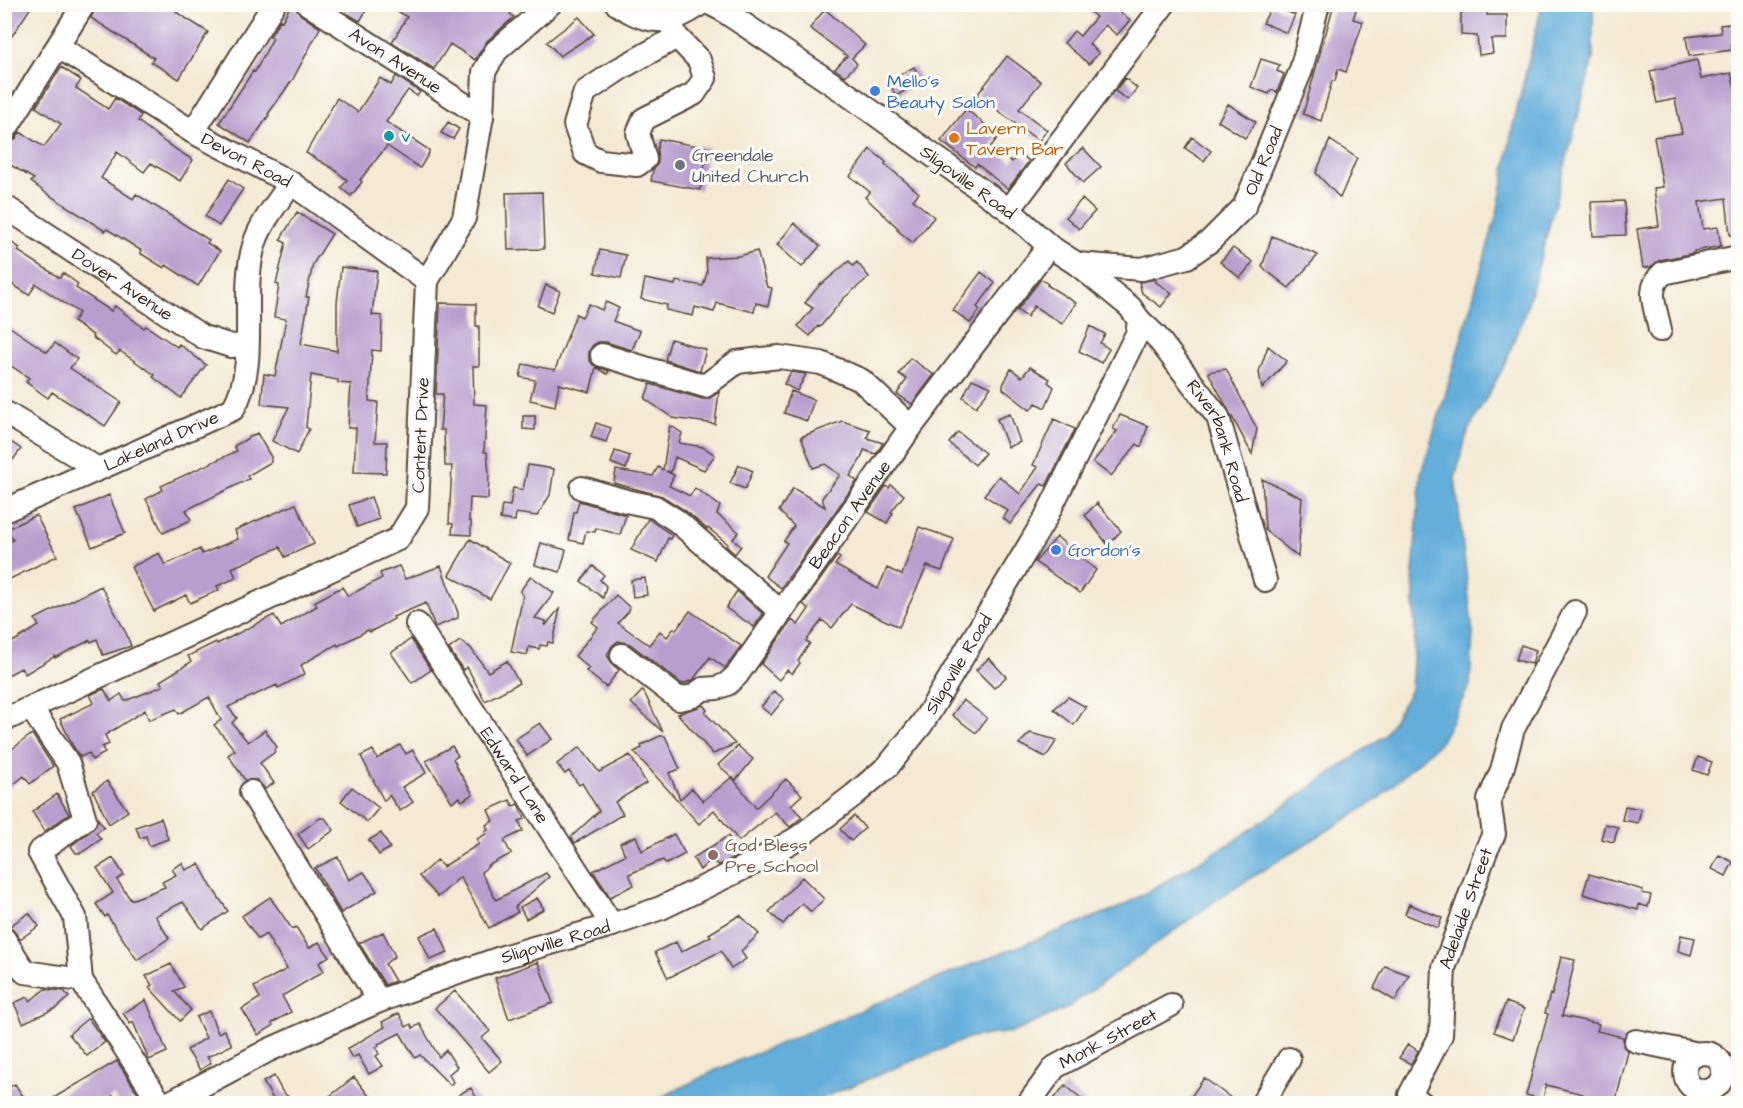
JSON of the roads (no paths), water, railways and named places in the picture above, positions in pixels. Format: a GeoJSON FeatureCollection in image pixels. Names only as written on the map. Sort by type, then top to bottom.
{"type":"FeatureCollection","features":[{"type":"Feature","properties":{"kind":"street"},"geometry":{"type":"LineString","coordinates":[[4,132],[84,4]]}},
{"type":"Feature","properties":{"kind":"street"},"geometry":{"type":"LineString","coordinates":[[193,132],[274,4]]}},
{"type":"Feature","properties":{"kind":"street","name":"Avon Avenue"},"geometry":{"type":"LineString","coordinates":[[308,4],[483,116]]}},
{"type":"Feature","properties":{"kind":"street","name":"Content Drive"},"geometry":{"type":"LineString","coordinates":[[4,720],[398,539],[417,508],[427,281],[464,218],[483,116],[484,72],[496,51],[550,4]]}},
{"type":"Feature","properties":{"kind":"street"},"geometry":{"type":"LineString","coordinates":[[617,4],[643,19],[673,29],[699,60],[705,78],[694,94],[644,119],[638,133],[645,159],[637,165],[601,161],[585,153],[575,124],[585,92],[673,29],[700,4]]}},
{"type":"Feature","properties":{"kind":"street","name":"Sligoville Road"},"geometry":{"type":"LineString","coordinates":[[167,1104],[269,1050],[379,1001],[504,957],[661,908],[758,861],[799,837],[854,795],[888,766],[921,725],[1045,519],[1137,334],[1139,320],[1130,307],[1077,264],[1049,246],[1009,210],[843,91],[711,4]]}},
{"type":"Feature","properties":{"kind":"street"},"geometry":{"type":"LineString","coordinates":[[1009,210],[1164,4]]}},
{"type":"Feature","properties":{"kind":"street","name":"Old Road"},"geometry":{"type":"LineString","coordinates":[[1077,264],[1142,269],[1187,257],[1210,241],[1244,207],[1301,70],[1318,4]]}},
{"type":"Feature","properties":{"kind":"street","name":"Devon Road"},"geometry":{"type":"LineString","coordinates":[[59,47],[193,132],[291,183],[427,281]]}},
{"type":"Feature","properties":{"kind":"street","name":"Lakeland Drive"},"geometry":{"type":"LineString","coordinates":[[4,511],[233,409],[240,396],[247,354],[249,273],[255,241],[270,212],[291,183]]}},
{"type":"Feature","properties":{"kind":"street","name":"Dover Avenue"},"geometry":{"type":"LineString","coordinates":[[4,206],[203,338],[231,346],[246,345]]}},
{"type":"Feature","properties":{"kind":"street","name":"Beacon Avenue"},"geometry":{"type":"LineString","coordinates":[[622,655],[679,699],[693,696],[703,689],[717,688],[727,684],[737,675],[911,427],[1049,246]]}},
{"type":"Feature","properties":{"kind":"street"},"geometry":{"type":"LineString","coordinates":[[1660,330],[1652,290],[1655,281],[1664,273],[1738,257]]}},
{"type":"Feature","properties":{"kind":"street","name":"Riverbank Road"},"geometry":{"type":"LineString","coordinates":[[1139,320],[1156,336],[1218,417],[1265,580]]}},
{"type":"Feature","properties":{"kind":"street"},"geometry":{"type":"LineString","coordinates":[[602,355],[705,386],[737,362],[779,357],[821,363],[861,380],[911,427]]}},
{"type":"Feature","properties":{"kind":"street"},"geometry":{"type":"LineString","coordinates":[[4,412],[98,469]]}},
{"type":"Feature","properties":{"kind":"street"},"geometry":{"type":"LineString","coordinates":[[582,488],[655,507],[677,521],[781,612]]}},
{"type":"Feature","properties":{"kind":"street","name":"Adelaide Street"},"geometry":{"type":"LineString","coordinates":[[1423,1104],[1410,1095],[1441,1035],[1444,968],[1494,834],[1489,800],[1502,770],[1514,729],[1575,612]]}},
{"type":"Feature","properties":{"kind":"street","name":"Edward Lane"},"geometry":{"type":"LineString","coordinates":[[417,624],[612,925]]}},
{"type":"Feature","properties":{"kind":"street"},"geometry":{"type":"LineString","coordinates":[[31,708],[68,763],[85,819],[39,852],[75,917],[81,980],[161,1104]]}},
{"type":"Feature","properties":{"kind":"street"},"geometry":{"type":"LineString","coordinates":[[251,792],[379,1001]]}},
{"type":"Feature","properties":{"kind":"street"},"geometry":{"type":"LineString","coordinates":[[4,939],[25,972],[81,980]]}},
{"type":"Feature","properties":{"kind":"street","name":"Monk Street"},"geometry":{"type":"LineString","coordinates":[[1028,1104],[1055,1067],[1171,1005]]}},
{"type":"Feature","properties":{"kind":"street"},"geometry":{"type":"LineString","coordinates":[[1636,1041],[1718,1058]]}},
{"type":"Feature","properties":{"kind":"street"},"geometry":{"type":"LineString","coordinates":[[1262,1104],[1289,1059]]}},
{"type":"Feature","properties":{"kind":"water"},"geometry":{"type":"Polygon","coordinates":[[[1542,5],[1593,5],[1593,59],[1523,319],[1503,368],[1468,431],[1455,477],[1473,634],[1470,685],[1441,741],[1377,800],[1228,892],[1067,1008],[1014,1032],[971,1037],[815,1103],[650,1103],[716,1070],[965,967],[1123,906],[1234,841],[1385,735],[1411,690],[1415,632],[1413,572],[1421,473],[1498,210],[1512,130],[1542,5]]]}},
{"type":"Feature","properties":{"kind":"place","name":"Mello's Beauty Salon"},"geometry":{"type":"Point","coordinates":[875,91]}},
{"type":"Feature","properties":{"kind":"place","name":"v"},"geometry":{"type":"Point","coordinates":[389,136]}},
{"type":"Feature","properties":{"kind":"place","name":"Lavern Tavern Bar"},"geometry":{"type":"Point","coordinates":[954,138]}},
{"type":"Feature","properties":{"kind":"place","name":"Greendale United Church"},"geometry":{"type":"Point","coordinates":[680,165]}},
{"type":"Feature","properties":{"kind":"place","name":"Gordon's"},"geometry":{"type":"Point","coordinates":[1056,550]}},
{"type":"Feature","properties":{"kind":"place","name":"God Bless Pre School"},"geometry":{"type":"Point","coordinates":[713,855]}}]}
